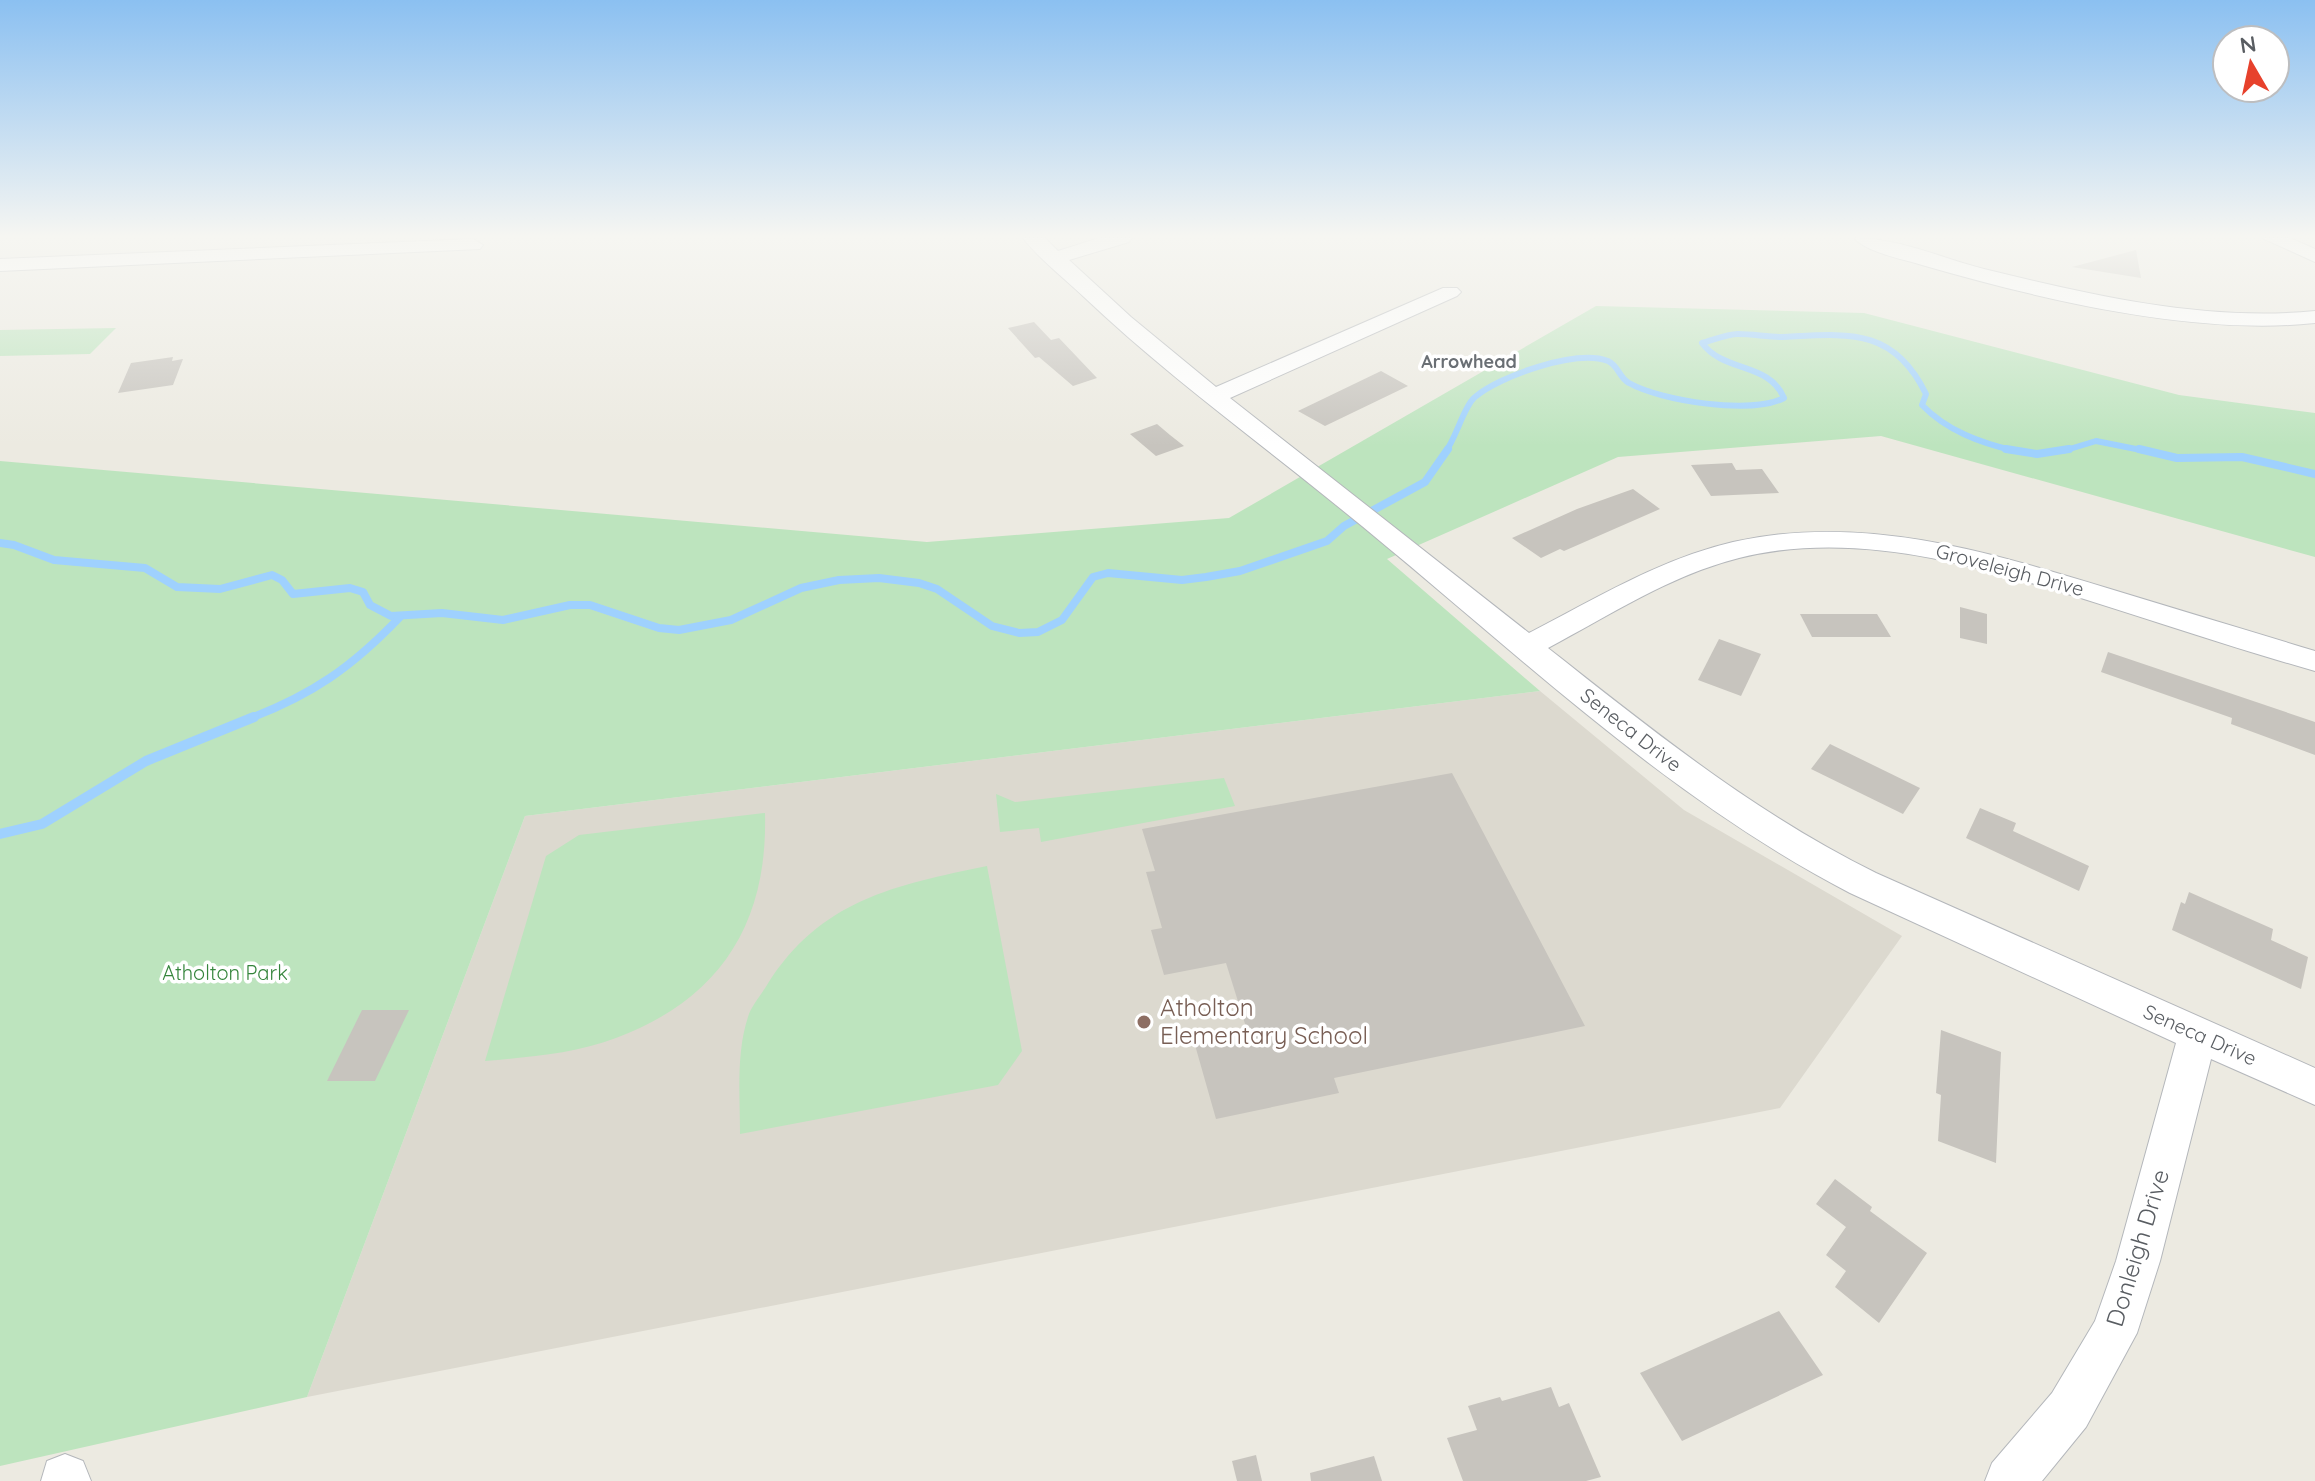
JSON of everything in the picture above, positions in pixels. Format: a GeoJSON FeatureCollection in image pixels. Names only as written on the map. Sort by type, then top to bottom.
{"type":"FeatureCollection","features":[{"type":"Feature","properties":{"kind":"street","name":"Seneca Drive"},"geometry":{"type":"LineString","coordinates":[[1107,307],[1213,397],[1719,798],[1812,857],[1863,883],[2315,1087]]}},
{"type":"Feature","properties":{"kind":"street"},"geometry":{"type":"LineString","coordinates":[[1213,397],[1416,307]]}},
{"type":"Feature","properties":{"kind":"street"},"geometry":{"type":"LineString","coordinates":[[2140,307],[2239,319],[2315,317]]}},
{"type":"Feature","properties":{"kind":"street","name":"Groveleigh Drive"},"geometry":{"type":"LineString","coordinates":[[1526,647],[1701,560],[1764,545],[1835,540],[1931,548],[1976,557],[2315,661]]}},
{"type":"Feature","properties":{"kind":"street","name":"Donleigh Drive"},"geometry":{"type":"LineString","coordinates":[[2010,1481],[2069,1410],[2114,1333],[2138,1261],[2198,1034]]}},
{"type":"Feature","properties":{"kind":"shaded area","name":"Atholton Elementary School"},"geometry":{"type":"Polygon","coordinates":[[[1540,691],[1684,810],[1902,936],[1780,1108],[307,1397],[525,816],[1540,691]]]}},
{"type":"Feature","properties":{"kind":"green space","name":"Atholton Park"},"geometry":{"type":"Polygon","coordinates":[[[1594,307],[1864,313],[2179,395],[2315,413],[2315,557],[1881,436],[1618,457],[1387,559],[1540,691],[525,816],[307,1397],[0,1466],[0,461],[927,542],[1229,518],[1594,307]]]}},
{"type":"Feature","properties":{"kind":"green space"},"geometry":{"type":"Polygon","coordinates":[[[116,328],[90,354],[0,356],[0,330],[116,328]]]}},
{"type":"Feature","properties":{"kind":"green space"},"geometry":{"type":"Polygon","coordinates":[[[1224,778],[1235,806],[1041,842],[1039,828],[1000,832],[996,794],[1015,802],[1224,778]]]}},
{"type":"Feature","properties":{"kind":"green space"},"geometry":{"type":"Polygon","coordinates":[[[765,813],[764,853],[758,890],[747,923],[731,952],[710,979],[684,1002],[652,1022],[616,1038],[567,1051],[485,1061],[546,856],[579,835],[765,813]]]}},
{"type":"Feature","properties":{"kind":"green space"},"geometry":{"type":"Polygon","coordinates":[[[987,866],[1022,1051],[998,1085],[740,1134],[744,1031],[749,1013],[788,956],[811,933],[862,901],[921,881],[987,866]]]}},
{"type":"Feature","properties":{"kind":"building"},"geometry":{"type":"Polygon","coordinates":[[[1034,322],[1051,340],[1059,338],[1097,378],[1073,386],[1039,357],[1035,358],[1008,328],[1034,322]]]}},
{"type":"Feature","properties":{"kind":"building"},"geometry":{"type":"Polygon","coordinates":[[[173,357],[172,361],[183,359],[173,385],[118,393],[131,363],[173,357]]]}},
{"type":"Feature","properties":{"kind":"building"},"geometry":{"type":"Polygon","coordinates":[[[1381,371],[1408,386],[1325,426],[1298,411],[1381,371]]]}},
{"type":"Feature","properties":{"kind":"building"},"geometry":{"type":"Polygon","coordinates":[[[1157,424],[1184,446],[1156,456],[1130,434],[1157,424]]]}},
{"type":"Feature","properties":{"kind":"building"},"geometry":{"type":"Polygon","coordinates":[[[1732,463],[1736,470],[1762,469],[1779,493],[1711,496],[1691,465],[1732,463]]]}},
{"type":"Feature","properties":{"kind":"building"},"geometry":{"type":"Polygon","coordinates":[[[1633,489],[1660,509],[1541,558],[1512,538],[1577,509],[1633,489]]]}},
{"type":"Feature","properties":{"kind":"building"},"geometry":{"type":"Polygon","coordinates":[[[1960,607],[1987,614],[1987,644],[1960,638],[1960,607]]]}},
{"type":"Feature","properties":{"kind":"building"},"geometry":{"type":"Polygon","coordinates":[[[1800,614],[1877,614],[1891,637],[1812,637],[1800,614]]]}},
{"type":"Feature","properties":{"kind":"building"},"geometry":{"type":"Polygon","coordinates":[[[1719,639],[1761,654],[1741,696],[1698,680],[1719,639]]]}},
{"type":"Feature","properties":{"kind":"building"},"geometry":{"type":"Polygon","coordinates":[[[2108,652],[2315,722],[2315,755],[2231,724],[2232,718],[2101,672],[2108,652]]]}},
{"type":"Feature","properties":{"kind":"building"},"geometry":{"type":"Polygon","coordinates":[[[1830,744],[1920,788],[1903,814],[1811,769],[1830,744]]]}},
{"type":"Feature","properties":{"kind":"building"},"geometry":{"type":"Polygon","coordinates":[[[1452,773],[1585,1026],[1334,1078],[1339,1093],[1216,1119],[1193,1038],[1246,1027],[1226,963],[1164,975],[1151,930],[1162,928],[1146,872],[1155,871],[1142,829],[1452,773]]]}},
{"type":"Feature","properties":{"kind":"building"},"geometry":{"type":"Polygon","coordinates":[[[1980,808],[2016,823],[2013,831],[2089,866],[2079,891],[1966,838],[1980,808]]]}},
{"type":"Feature","properties":{"kind":"building"},"geometry":{"type":"Polygon","coordinates":[[[2189,892],[2273,929],[2271,940],[2308,957],[2301,989],[2172,930],[2181,902],[2185,904],[2189,892]]]}},
{"type":"Feature","properties":{"kind":"building"},"geometry":{"type":"Polygon","coordinates":[[[362,1010],[409,1010],[375,1081],[327,1081],[362,1010]]]}},
{"type":"Feature","properties":{"kind":"building"},"geometry":{"type":"Polygon","coordinates":[[[1941,1030],[2001,1052],[1996,1163],[1938,1141],[1941,1095],[1936,1093],[1941,1030]]]}},
{"type":"Feature","properties":{"kind":"building"},"geometry":{"type":"Polygon","coordinates":[[[1835,1179],[1872,1207],[1870,1211],[1927,1253],[1879,1323],[1835,1287],[1846,1271],[1826,1255],[1846,1227],[1816,1204],[1835,1179]]]}},
{"type":"Feature","properties":{"kind":"building"},"geometry":{"type":"Polygon","coordinates":[[[1779,1311],[1823,1375],[1682,1441],[1640,1373],[1779,1311]]]}},
{"type":"Feature","properties":{"kind":"building"},"geometry":{"type":"Polygon","coordinates":[[[1551,1387],[1559,1407],[1569,1403],[1601,1477],[1586,1481],[1463,1481],[1447,1438],[1477,1430],[1468,1406],[1500,1397],[1502,1401],[1551,1387]]]}},
{"type":"Feature","properties":{"kind":"building"},"geometry":{"type":"Polygon","coordinates":[[[1256,1455],[1262,1481],[1237,1481],[1232,1461],[1256,1455]]]}},
{"type":"Feature","properties":{"kind":"building"},"geometry":{"type":"Polygon","coordinates":[[[1374,1456],[1382,1481],[1311,1481],[1310,1473],[1374,1456]]]}},
{"type":"Feature","properties":{"kind":"waterway"},"geometry":{"type":"LineString","coordinates":[[1446,451],[1475,397],[1520,373],[1577,359],[1608,361],[1629,383],[1684,400],[1751,405],[1784,398],[1768,378],[1722,359],[1702,343],[1738,334],[1847,336],[1883,345],[1899,356],[1913,372],[1926,394],[1922,405],[1932,414],[1965,435],[2010,450]]}},
{"type":"Feature","properties":{"kind":"waterway"},"geometry":{"type":"LineString","coordinates":[[2063,451],[2096,441],[2146,451]]}},
{"type":"Feature","properties":{"kind":"waterway"},"geometry":{"type":"LineString","coordinates":[[0,543],[54,560],[145,568],[177,587],[220,589],[272,575],[282,580],[293,594],[350,588],[363,592],[370,605],[391,616],[442,613],[503,620],[570,605],[590,605],[659,628],[679,630],[731,620],[801,588],[839,580],[879,578],[919,583],[937,589],[992,626],[1019,633],[1038,632],[1062,620],[1093,577],[1108,573],[1182,580],[1206,577],[1240,571],[1327,541],[1344,526],[1425,482],[1448,449]]}},
{"type":"Feature","properties":{"kind":"waterway"},"geometry":{"type":"LineString","coordinates":[[2006,449],[2010,450]]}},
{"type":"Feature","properties":{"kind":"waterway"},"geometry":{"type":"LineString","coordinates":[[2010,450],[2037,454],[2069,449]]}},
{"type":"Feature","properties":{"kind":"waterway"},"geometry":{"type":"LineString","coordinates":[[2139,449],[2177,458],[2242,457],[2315,474]]}},
{"type":"Feature","properties":{"kind":"waterway"},"geometry":{"type":"LineString","coordinates":[[2010,450],[2015,451]]}},
{"type":"Feature","properties":{"kind":"waterway"},"geometry":{"type":"LineString","coordinates":[[248,719],[292,700],[330,678],[365,651],[399,618]]}},
{"type":"Feature","properties":{"kind":"waterway"},"geometry":{"type":"LineString","coordinates":[[0,834],[42,824],[146,761],[254,717]]}},
{"type":"Feature","properties":{"kind":"place","name":"Atholton Elementary School"},"geometry":{"type":"Point","coordinates":[1144,1022]}},
{"type":"Feature","properties":{"kind":"district","name":"Arrowhead"},"geometry":{"type":"Point","coordinates":[1469,362]}}]}
